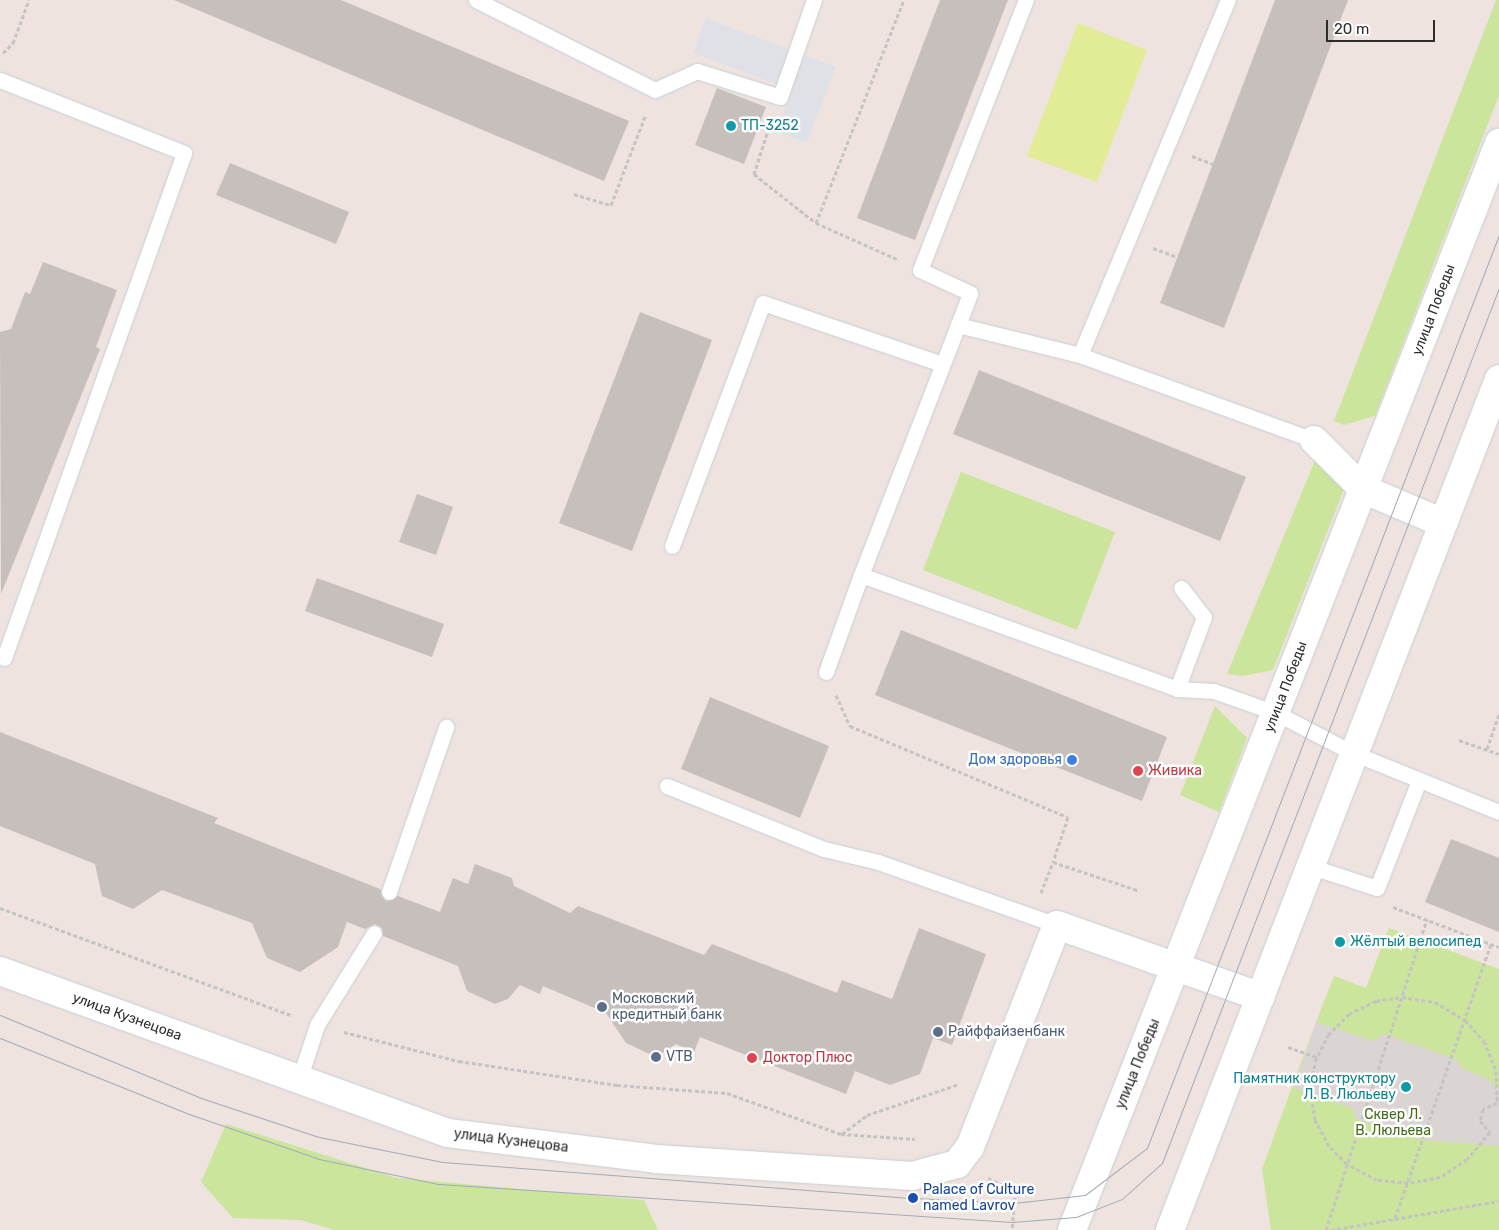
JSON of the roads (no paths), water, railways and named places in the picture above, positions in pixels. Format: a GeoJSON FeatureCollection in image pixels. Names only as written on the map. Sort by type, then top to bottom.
{"type":"FeatureCollection","features":[{"type":"Feature","properties":{"kind":"main road","name":"улица Победы"},"geometry":{"type":"LineString","coordinates":[[1072,1230],[1178,968],[1499,143]]}},
{"type":"Feature","properties":{"kind":"main road"},"geometry":{"type":"LineString","coordinates":[[1170,1230],[1261,997],[1309,866],[1499,379]]}},
{"type":"Feature","properties":{"kind":"main road"},"geometry":{"type":"LineString","coordinates":[[1314,440],[1363,489],[1443,523]]}},
{"type":"Feature","properties":{"kind":"main road"},"geometry":{"type":"LineString","coordinates":[[1057,925],[1261,997]]}},
{"type":"Feature","properties":{"kind":"main road","name":"улица Кузнецова"},"geometry":{"type":"LineString","coordinates":[[0,971],[448,1133],[656,1160],[912,1176],[957,1164],[970,1147],[1057,925]]}},
{"type":"Feature","properties":{"kind":"lane"},"geometry":{"type":"LineString","coordinates":[[476,0],[655,90],[697,71],[780,97],[814,0]]}},
{"type":"Feature","properties":{"kind":"lane"},"geometry":{"type":"LineString","coordinates":[[826,672],[861,575],[970,293],[920,270],[1026,0]]}},
{"type":"Feature","properties":{"kind":"lane"},"geometry":{"type":"LineString","coordinates":[[1080,355],[1228,0]]}},
{"type":"Feature","properties":{"kind":"lane"},"geometry":{"type":"LineString","coordinates":[[0,80],[184,153],[4,658]]}},
{"type":"Feature","properties":{"kind":"lane"},"geometry":{"type":"LineString","coordinates":[[672,546],[763,303],[942,364]]}},
{"type":"Feature","properties":{"kind":"lane"},"geometry":{"type":"LineString","coordinates":[[958,325],[1080,355],[1314,440]]}},
{"type":"Feature","properties":{"kind":"lane"},"geometry":{"type":"LineString","coordinates":[[861,575],[1177,689],[1214,691],[1276,713],[1353,753],[1499,812]]}},
{"type":"Feature","properties":{"kind":"lane"},"geometry":{"type":"LineString","coordinates":[[1177,689],[1204,617],[1181,588]]}},
{"type":"Feature","properties":{"kind":"lane"},"geometry":{"type":"LineString","coordinates":[[389,892],[446,727]]}},
{"type":"Feature","properties":{"kind":"lane"},"geometry":{"type":"LineString","coordinates":[[1309,866],[1377,888],[1419,780]]}},
{"type":"Feature","properties":{"kind":"lane"},"geometry":{"type":"LineString","coordinates":[[666,786],[824,849],[878,862],[1057,925]]}},
{"type":"Feature","properties":{"kind":"lane"},"geometry":{"type":"LineString","coordinates":[[299,1080],[317,1025],[374,933]]}},
{"type":"Feature","properties":{"kind":"tram line"},"geometry":{"type":"LineString","coordinates":[[0,1015],[201,1098],[319,1137],[443,1162],[913,1198],[1014,1203],[1085,1195],[1147,1148],[1499,235]]}},
{"type":"Feature","properties":{"kind":"tram line"},"geometry":{"type":"LineString","coordinates":[[0,1038],[192,1115],[319,1159],[439,1184],[1012,1222],[1076,1217],[1122,1199],[1162,1163],[1499,288]]}},
{"type":"Feature","properties":{"kind":"place","name":"ТП-3252"},"geometry":{"type":"Point","coordinates":[731,126]}},
{"type":"Feature","properties":{"kind":"place","name":"Дом здоровья"},"geometry":{"type":"Point","coordinates":[1072,760]}},
{"type":"Feature","properties":{"kind":"place","name":"Живика"},"geometry":{"type":"Point","coordinates":[1138,771]}},
{"type":"Feature","properties":{"kind":"place","name":"Жёлтый велосипед"},"geometry":{"type":"Point","coordinates":[1340,942]}},
{"type":"Feature","properties":{"kind":"place","name":"Московский кредитный банк"},"geometry":{"type":"Point","coordinates":[602,1007]}},
{"type":"Feature","properties":{"kind":"place","name":"Райффайзенбанк"},"geometry":{"type":"Point","coordinates":[938,1032]}},
{"type":"Feature","properties":{"kind":"place","name":"VTB"},"geometry":{"type":"Point","coordinates":[656,1057]}},
{"type":"Feature","properties":{"kind":"place","name":"Доктор Плюс"},"geometry":{"type":"Point","coordinates":[752,1058]}},
{"type":"Feature","properties":{"kind":"place","name":"Памятник конструктору Л. В. Люльеву"},"geometry":{"type":"Point","coordinates":[1406,1087]}},
{"type":"Feature","properties":{"kind":"place","name":"Palace of Culture named Lavrov"},"geometry":{"type":"Point","coordinates":[913,1198]}},
{"type":"Feature","properties":{"kind":"park label","name":"Сквер Л. В. Люльева"},"geometry":{"type":"Point","coordinates":[1393,1124]}}]}
